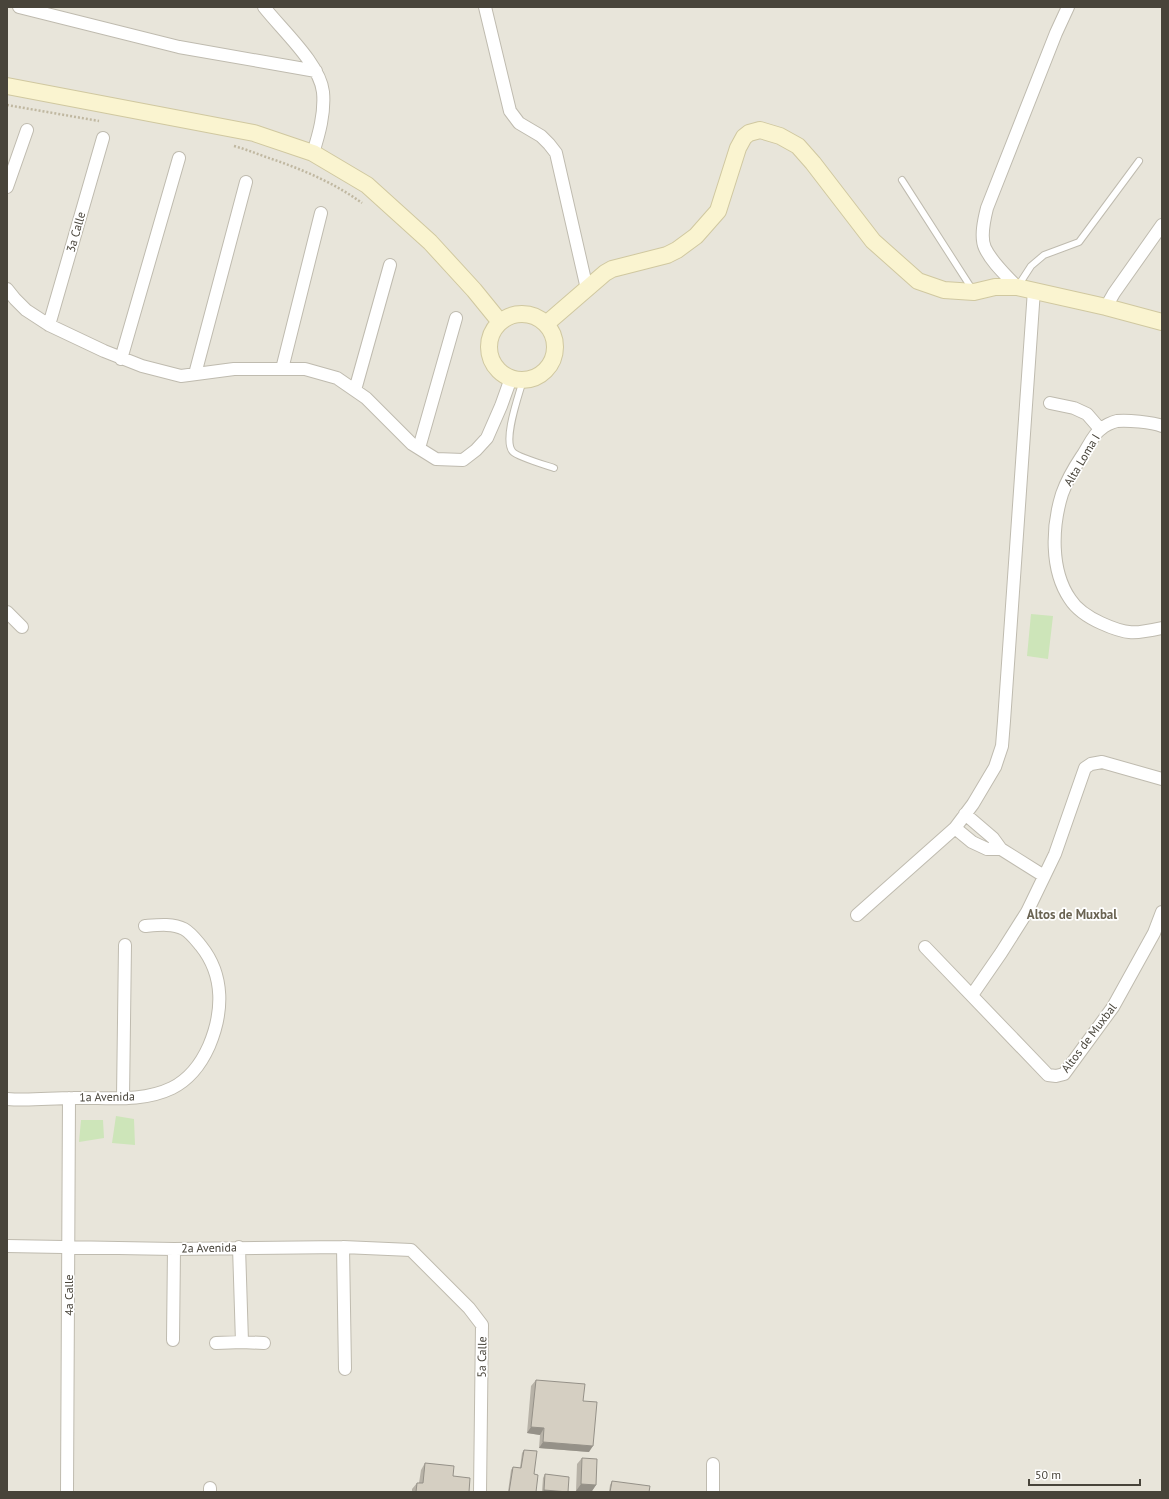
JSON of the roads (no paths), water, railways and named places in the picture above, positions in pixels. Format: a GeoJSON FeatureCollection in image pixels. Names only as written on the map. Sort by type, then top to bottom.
{"type":"FeatureCollection","features":[{"type":"Feature","properties":{"kind":"street"},"geometry":{"type":"LineString","coordinates":[[19,7],[179,46],[316,71]]}},
{"type":"Feature","properties":{"kind":"street"},"geometry":{"type":"LineString","coordinates":[[263,7],[316,71],[323,92],[323,111],[320,132],[313,153]]}},
{"type":"Feature","properties":{"kind":"street"},"geometry":{"type":"LineString","coordinates":[[485,7],[510,111],[519,123],[541,136],[556,153],[587,289]]}},
{"type":"Feature","properties":{"kind":"street"},"geometry":{"type":"LineString","coordinates":[[1017,287],[996,264],[985,247],[984,222],[986,208],[1056,33],[1068,7]]}},
{"type":"Feature","properties":{"kind":"street"},"geometry":{"type":"LineString","coordinates":[[7,86],[254,133],[313,153],[367,185],[430,242],[474,290],[500,322]]}},
{"type":"Feature","properties":{"kind":"street"},"geometry":{"type":"LineString","coordinates":[[7,188],[27,130]]}},
{"type":"Feature","properties":{"kind":"street"},"geometry":{"type":"LineString","coordinates":[[546,324],[605,273],[617,268],[667,255],[677,250],[696,236],[718,211],[738,148],[744,137],[754,131],[760,130],[780,136],[798,146],[813,163],[873,241],[918,281],[944,290],[974,292],[995,287],[1017,287],[1106,307],[1162,322]]}},
{"type":"Feature","properties":{"kind":"street","name":"3a Calle"},"geometry":{"type":"LineString","coordinates":[[49,325],[103,138]]}},
{"type":"Feature","properties":{"kind":"street"},"geometry":{"type":"LineString","coordinates":[[121,358],[179,158]]}},
{"type":"Feature","properties":{"kind":"street"},"geometry":{"type":"LineString","coordinates":[[195,374],[246,182]]}},
{"type":"Feature","properties":{"kind":"street"},"geometry":{"type":"LineString","coordinates":[[282,369],[321,213]]}},
{"type":"Feature","properties":{"kind":"street"},"geometry":{"type":"LineString","coordinates":[[1106,307],[1162,224]]}},
{"type":"Feature","properties":{"kind":"street"},"geometry":{"type":"LineString","coordinates":[[355,390],[390,265]]}},
{"type":"Feature","properties":{"kind":"street"},"geometry":{"type":"LineString","coordinates":[[7,289],[14,299],[26,310],[49,325],[142,366],[181,376],[234,369],[305,369],[337,378],[366,398],[412,444],[436,459],[463,460],[476,450],[487,438],[501,406],[517,379]]}},
{"type":"Feature","properties":{"kind":"street"},"geometry":{"type":"LineString","coordinates":[[857,915],[955,828],[973,804],[995,767],[1002,746],[1034,290]]}},
{"type":"Feature","properties":{"kind":"street"},"geometry":{"type":"LineString","coordinates":[[523,313],[536,317],[546,324],[553,335],[555,347],[552,360],[545,370],[535,377],[517,379],[499,371],[491,360],[488,347],[491,333],[500,322],[510,315],[523,313]]}},
{"type":"Feature","properties":{"kind":"street"},"geometry":{"type":"LineString","coordinates":[[419,448],[456,318]]}},
{"type":"Feature","properties":{"kind":"street","name":"Alta Loma I"},"geometry":{"type":"LineString","coordinates":[[1050,403],[1074,408],[1087,414],[1100,429]]}},
{"type":"Feature","properties":{"kind":"street","name":"Alta Loma I"},"geometry":{"type":"LineString","coordinates":[[1162,426],[1137,422],[1116,421],[1100,429],[1074,468],[1063,493],[1057,516],[1055,538],[1056,559],[1060,580],[1070,599],[1079,609],[1113,629],[1132,634],[1162,628]]}},
{"type":"Feature","properties":{"kind":"street"},"geometry":{"type":"LineString","coordinates":[[7,612],[22,627]]}},
{"type":"Feature","properties":{"kind":"street"},"geometry":{"type":"LineString","coordinates":[[972,994],[1001,953],[1027,912],[1055,854],[1083,771],[1095,762],[1102,762],[1162,779]]}},
{"type":"Feature","properties":{"kind":"street"},"geometry":{"type":"LineString","coordinates":[[965,814],[993,838],[1001,848],[1044,876]]}},
{"type":"Feature","properties":{"kind":"street"},"geometry":{"type":"LineString","coordinates":[[955,828],[972,842],[987,849],[1001,848]]}},
{"type":"Feature","properties":{"kind":"street","name":"Altos de Muxbal"},"geometry":{"type":"LineString","coordinates":[[925,947],[972,994],[1048,1075],[1056,1076],[1064,1074],[1113,1007],[1154,933],[1162,912]]}},
{"type":"Feature","properties":{"kind":"street","name":"1a Avenida"},"geometry":{"type":"LineString","coordinates":[[7,1099],[111,1099],[143,1096],[172,1088],[191,1074],[200,1065],[216,1027],[219,1014],[220,1003],[216,974],[211,962],[197,941],[184,929],[169,925],[145,926]]}},
{"type":"Feature","properties":{"kind":"street"},"geometry":{"type":"LineString","coordinates":[[123,1098],[125,945]]}},
{"type":"Feature","properties":{"kind":"street","name":"4a Calle"},"geometry":{"type":"LineString","coordinates":[[67,1492],[69,1098]]}},
{"type":"Feature","properties":{"kind":"street","name":"2a Avenida"},"geometry":{"type":"LineString","coordinates":[[7,1246],[174,1249],[239,1247],[343,1247],[411,1250]]}},
{"type":"Feature","properties":{"kind":"street"},"geometry":{"type":"LineString","coordinates":[[239,1247],[242,1342]]}},
{"type":"Feature","properties":{"kind":"street"},"geometry":{"type":"LineString","coordinates":[[343,1247],[345,1369]]}},
{"type":"Feature","properties":{"kind":"street"},"geometry":{"type":"LineString","coordinates":[[173,1340],[174,1249]]}},
{"type":"Feature","properties":{"kind":"street","name":"5a Calle"},"geometry":{"type":"LineString","coordinates":[[411,1250],[469,1308],[482,1325],[480,1492]]}},
{"type":"Feature","properties":{"kind":"street"},"geometry":{"type":"LineString","coordinates":[[216,1343],[264,1343]]}},
{"type":"Feature","properties":{"kind":"street"},"geometry":{"type":"LineString","coordinates":[[713,1464],[713,1492]]}},
{"type":"Feature","properties":{"kind":"lane"},"geometry":{"type":"LineString","coordinates":[[1017,287],[1031,266],[1044,255],[1079,242],[1139,161]]}},
{"type":"Feature","properties":{"kind":"lane"},"geometry":{"type":"LineString","coordinates":[[902,180],[974,292]]}},
{"type":"Feature","properties":{"kind":"lane"},"geometry":{"type":"LineString","coordinates":[[517,379],[512,422],[508,439],[509,446],[513,452],[519,456],[554,468]]}},
{"type":"Feature","properties":{"kind":"district","name":"Altos de Muxbal"},"geometry":{"type":"Point","coordinates":[1072,914]}}]}
